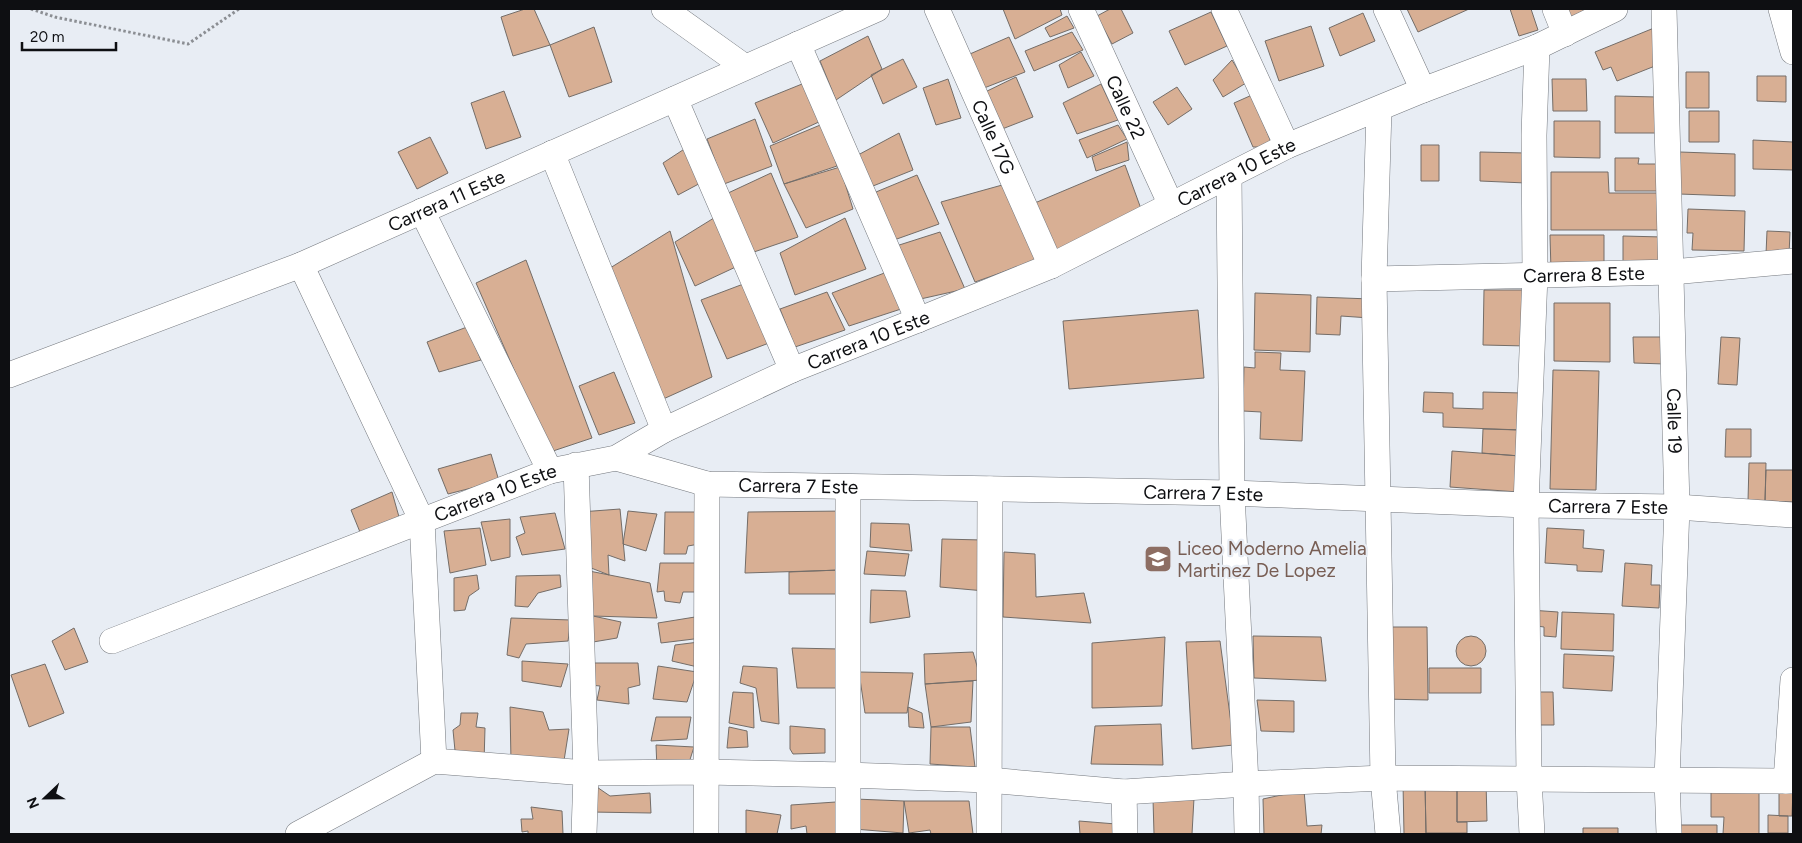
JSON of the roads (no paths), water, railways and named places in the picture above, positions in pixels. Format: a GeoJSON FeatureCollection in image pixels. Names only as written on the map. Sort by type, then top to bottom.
{"type":"FeatureCollection","features":[{"type":"Feature","properties":{"kind":"street"},"geometry":{"type":"LineString","coordinates":[[664,9],[746,67]]}},
{"type":"Feature","properties":{"kind":"street","name":"Calle 17G"},"geometry":{"type":"LineString","coordinates":[[937,9],[1051,266]]}},
{"type":"Feature","properties":{"kind":"street","name":"Calle 22"},"geometry":{"type":"LineString","coordinates":[[1081,9],[1171,204]]}},
{"type":"Feature","properties":{"kind":"street"},"geometry":{"type":"LineString","coordinates":[[1224,9],[1287,146]]}},
{"type":"Feature","properties":{"kind":"street"},"geometry":{"type":"LineString","coordinates":[[1386,9],[1423,90]]}},
{"type":"Feature","properties":{"kind":"street"},"geometry":{"type":"LineString","coordinates":[[1555,9],[1566,34]]}},
{"type":"Feature","properties":{"kind":"street","name":"Carrera 10 Este"},"geometry":{"type":"LineString","coordinates":[[112,641],[550,471],[616,458],[664,430],[792,370],[1051,266],[1287,146],[1423,90],[1537,47],[1615,9]]}},
{"type":"Feature","properties":{"kind":"street","name":"Calle 19"},"geometry":{"type":"LineString","coordinates":[[1664,9],[1677,507],[1667,780],[1669,834]]}},
{"type":"Feature","properties":{"kind":"street"},"geometry":{"type":"LineString","coordinates":[[1780,9],[1793,52]]}},
{"type":"Feature","properties":{"kind":"street","name":"Carrera 11 Este"},"geometry":{"type":"LineString","coordinates":[[9,375],[302,265],[798,44],[870,10]]}},
{"type":"Feature","properties":{"kind":"street"},"geometry":{"type":"LineString","coordinates":[[798,44],[918,320]]}},
{"type":"Feature","properties":{"kind":"street"},"geometry":{"type":"LineString","coordinates":[[1532,834],[1529,779],[1526,505],[1535,275],[1534,135],[1537,47]]}},
{"type":"Feature","properties":{"kind":"street"},"geometry":{"type":"LineString","coordinates":[[675,99],[792,370]]}},
{"type":"Feature","properties":{"kind":"street"},"geometry":{"type":"LineString","coordinates":[[1379,109],[1374,278],[1383,778],[1388,834]]}},
{"type":"Feature","properties":{"kind":"street"},"geometry":{"type":"LineString","coordinates":[[552,153],[664,430]]}},
{"type":"Feature","properties":{"kind":"street"},"geometry":{"type":"LineString","coordinates":[[1229,176],[1232,493],[1246,784],[1246,834]]}},
{"type":"Feature","properties":{"kind":"street"},"geometry":{"type":"LineString","coordinates":[[422,211],[550,471]]}},
{"type":"Feature","properties":{"kind":"street","name":"Carrera 8 Este"},"geometry":{"type":"LineString","coordinates":[[1374,278],[1672,272],[1793,261]]}},
{"type":"Feature","properties":{"kind":"street"},"geometry":{"type":"LineString","coordinates":[[302,265],[422,521],[434,761]]}},
{"type":"Feature","properties":{"kind":"street","name":"Carrera 7 Este"},"geometry":{"type":"LineString","coordinates":[[616,458],[707,484],[1232,493],[1526,505],[1677,507],[1793,515]]}},
{"type":"Feature","properties":{"kind":"street"},"geometry":{"type":"LineString","coordinates":[[576,465],[586,774],[584,834]]}},
{"type":"Feature","properties":{"kind":"street"},"geometry":{"type":"LineString","coordinates":[[706,834],[707,484]]}},
{"type":"Feature","properties":{"kind":"street"},"geometry":{"type":"LineString","coordinates":[[848,487],[848,834]]}},
{"type":"Feature","properties":{"kind":"street"},"geometry":{"type":"LineString","coordinates":[[989,834],[990,489]]}},
{"type":"Feature","properties":{"kind":"street"},"geometry":{"type":"LineString","coordinates":[[298,834],[434,761],[586,774],[706,772],[847,775],[988,780],[1124,792],[1383,778],[1790,781],[1793,680]]}},
{"type":"Feature","properties":{"kind":"street"},"geometry":{"type":"LineString","coordinates":[[1124,792],[1125,834]]}},
{"type":"Feature","properties":{"kind":"place","name":"Liceo Moderno Amelia Martinez De Lopez"},"geometry":{"type":"Point","coordinates":[1158,559]}}]}
